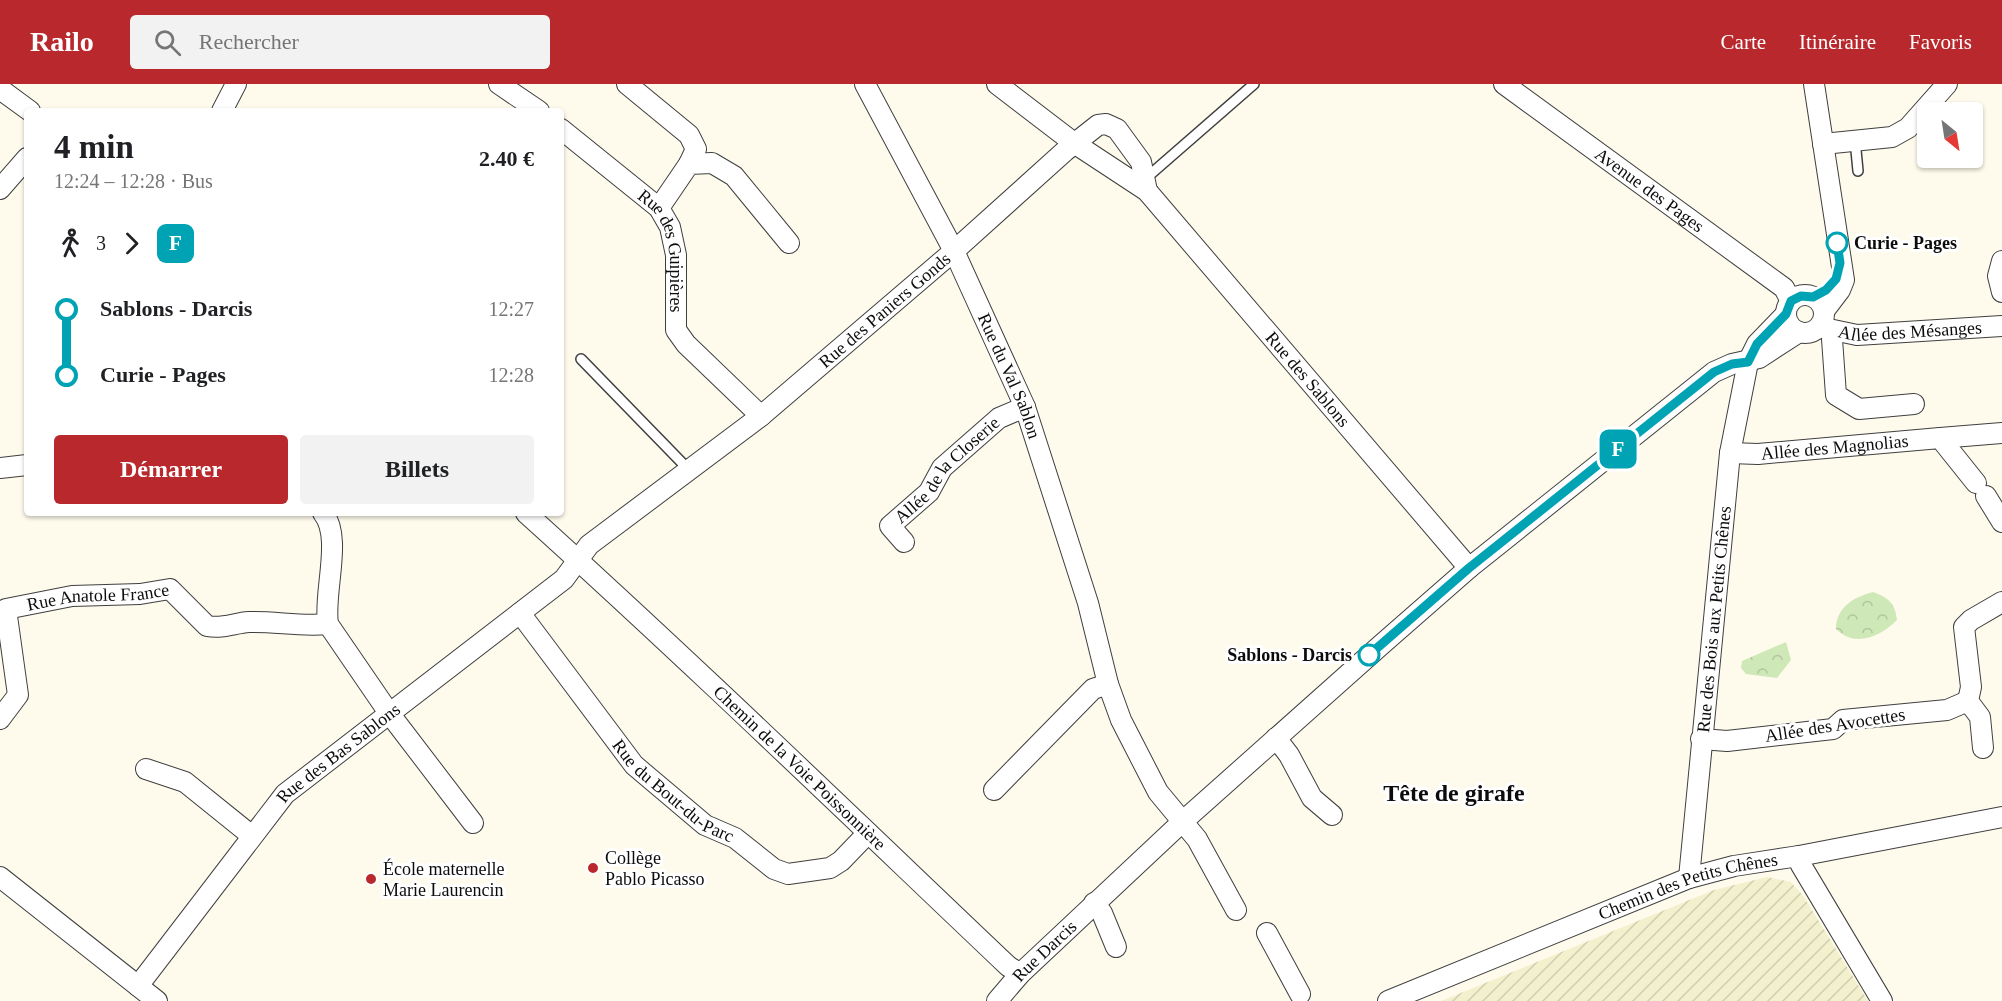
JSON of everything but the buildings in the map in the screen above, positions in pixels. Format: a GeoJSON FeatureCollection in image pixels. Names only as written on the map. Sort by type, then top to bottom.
{"type":"FeatureCollection","features":[{"type":"Feature","properties":{"kind":"street"},"geometry":{"type":"LineString","coordinates":[[224,108],[236,84]]}},
{"type":"Feature","properties":{"kind":"street"},"geometry":{"type":"LineString","coordinates":[[500,84],[535,108]]}},
{"type":"Feature","properties":{"kind":"street"},"geometry":{"type":"LineString","coordinates":[[627,84],[689,135],[696,148],[690,164],[659,208]]}},
{"type":"Feature","properties":{"kind":"street","name":"Rue du Val Sablon"},"geometry":{"type":"LineString","coordinates":[[865,84],[954,251],[1025,407],[1088,603],[1108,684],[1136,754],[1158,792],[1181,823]]}},
{"type":"Feature","properties":{"kind":"street","name":"Rue des Sablons"},"geometry":{"type":"LineString","coordinates":[[997,84],[1074,143],[1146,185],[1469,568]]}},
{"type":"Feature","properties":{"kind":"street","name":"Avenue des Pages"},"geometry":{"type":"LineString","coordinates":[[1504,84],[1784,288],[1789,308],[1788,324],[1799,332]]}},
{"type":"Feature","properties":{"kind":"street"},"geometry":{"type":"LineString","coordinates":[[1814,84],[1840,263],[1836,279],[1826,290],[1823,317]]}},
{"type":"Feature","properties":{"kind":"street"},"geometry":{"type":"LineString","coordinates":[[1823,144],[1892,137],[1908,128],[1947,84]]}},
{"type":"Feature","properties":{"kind":"street"},"geometry":{"type":"LineString","coordinates":[[0,89],[26,108]]}},
{"type":"Feature","properties":{"kind":"street","name":"Rue des Sablons"},"geometry":{"type":"LineString","coordinates":[[1074,143],[1098,125],[1106,124],[1117,129],[1141,162],[1146,185]]}},
{"type":"Feature","properties":{"kind":"street","name":"Rue des Guipières"},"geometry":{"type":"LineString","coordinates":[[564,131],[659,208],[670,227],[676,255],[676,330],[686,344],[761,416]]}},
{"type":"Feature","properties":{"kind":"street","name":"Rue des Paniers Gonds"},"geometry":{"type":"LineString","coordinates":[[578,559],[589,545],[761,416],[954,251],[1074,143]]}},
{"type":"Feature","properties":{"kind":"street"},"geometry":{"type":"LineString","coordinates":[[0,189],[24,161]]}},
{"type":"Feature","properties":{"kind":"street"},"geometry":{"type":"LineString","coordinates":[[690,164],[712,163],[734,176],[789,243]]}},
{"type":"Feature","properties":{"kind":"street"},"geometry":{"type":"LineString","coordinates":[[2002,261],[1998,276],[2002,292]]}},
{"type":"Feature","properties":{"kind":"street"},"geometry":{"type":"LineString","coordinates":[[1748,362],[1757,344],[1801,296],[1823,317],[1832,339],[1836,395],[1859,409],[1914,404]]}},
{"type":"Feature","properties":{"kind":"street","name":"Rue Darcis"},"geometry":{"type":"LineString","coordinates":[[997,1001],[1020,974],[1181,823],[1469,568],[1714,372],[1732,364],[1748,362],[1799,332],[1808,333],[1823,317]]}},
{"type":"Feature","properties":{"kind":"street","name":"Allée des Mésanges"},"geometry":{"type":"LineString","coordinates":[[1823,317],[1857,335],[2002,326]]}},
{"type":"Feature","properties":{"kind":"street","name":"Rue des Bois aux Petits Chênes"},"geometry":{"type":"LineString","coordinates":[[1689,878],[1730,453],[1748,362]]}},
{"type":"Feature","properties":{"kind":"street","name":"Allée de la Closerie"},"geometry":{"type":"LineString","coordinates":[[904,542],[890,526],[929,492],[942,468],[999,418],[1025,407]]}},
{"type":"Feature","properties":{"kind":"street","name":"Allée des Magnolias"},"geometry":{"type":"LineString","coordinates":[[1730,453],[1758,454],[2002,433]]}},
{"type":"Feature","properties":{"kind":"street"},"geometry":{"type":"LineString","coordinates":[[1940,438],[1981,490],[2002,522]]}},
{"type":"Feature","properties":{"kind":"street"},"geometry":{"type":"LineString","coordinates":[[0,468],[24,465]]}},
{"type":"Feature","properties":{"kind":"street"},"geometry":{"type":"LineString","coordinates":[[326,516],[333,538],[326,608],[328,624],[389,713],[473,823]]}},
{"type":"Feature","properties":{"kind":"street","name":"Chemin de la Voie Poissonnière"},"geometry":{"type":"LineString","coordinates":[[529,516],[578,559],[1008,966],[1020,974]]}},
{"type":"Feature","properties":{"kind":"street","name":"Rue des Bas Sablons"},"geometry":{"type":"LineString","coordinates":[[138,986],[285,794],[564,579],[578,559]]}},
{"type":"Feature","properties":{"kind":"street","name":"Rue Anatole France"},"geometry":{"type":"LineString","coordinates":[[0,719],[13,705],[18,694],[6,609],[72,596],[140,594],[170,589],[207,626],[226,627],[250,622],[309,626],[328,624]]}},
{"type":"Feature","properties":{"kind":"street"},"geometry":{"type":"LineString","coordinates":[[1983,748],[1980,717],[1968,701],[1971,687],[1969,651],[1964,627],[1971,620],[2002,602]]}},
{"type":"Feature","properties":{"kind":"street","name":"Rue du Bout-du-Parc"},"geometry":{"type":"LineString","coordinates":[[520,613],[634,765],[705,825],[735,838],[774,869],[788,874],[830,868],[841,861],[868,833]]}},
{"type":"Feature","properties":{"kind":"street"},"geometry":{"type":"LineString","coordinates":[[994,790],[1093,689],[1108,684]]}},
{"type":"Feature","properties":{"kind":"street","name":"Allée des Avocettes"},"geometry":{"type":"LineString","coordinates":[[1701,739],[1727,741],[1833,729],[1843,720],[1947,710],[1968,701]]}},
{"type":"Feature","properties":{"kind":"street"},"geometry":{"type":"LineString","coordinates":[[1276,738],[1289,755],[1312,798],[1332,815]]}},
{"type":"Feature","properties":{"kind":"street"},"geometry":{"type":"LineString","coordinates":[[146,769],[185,782],[252,836]]}},
{"type":"Feature","properties":{"kind":"street","name":"Chemin des Petits Chênes"},"geometry":{"type":"LineString","coordinates":[[1388,1001],[1689,878],[1734,866],[1799,856],[2002,817]]}},
{"type":"Feature","properties":{"kind":"street"},"geometry":{"type":"LineString","coordinates":[[1181,823],[1197,839],[1236,910]]}},
{"type":"Feature","properties":{"kind":"street"},"geometry":{"type":"LineString","coordinates":[[1799,856],[1801,865],[1882,1001]]}},
{"type":"Feature","properties":{"kind":"street"},"geometry":{"type":"LineString","coordinates":[[0,877],[157,1001]]}},
{"type":"Feature","properties":{"kind":"street","name":"Rue Darcis"},"geometry":{"type":"LineString","coordinates":[[1094,903],[1102,913],[1116,947]]}},
{"type":"Feature","properties":{"kind":"street"},"geometry":{"type":"LineString","coordinates":[[1267,933],[1300,994]]}},
{"type":"Feature","properties":{"kind":"lane"},"geometry":{"type":"LineString","coordinates":[[1146,185],[1254,84]]}},
{"type":"Feature","properties":{"kind":"lane"},"geometry":{"type":"LineString","coordinates":[[1855,140],[1858,171]]}},
{"type":"Feature","properties":{"kind":"lane"},"geometry":{"type":"LineString","coordinates":[[581,359],[689,470]]}},
{"type":"Feature","properties":{"kind":"shaded area"},"geometry":{"type":"Polygon","coordinates":[[[1767,877],[1791,882],[1804,897],[1868,1001],[1441,1001],[1714,890],[1767,877]]]}},
{"type":"Feature","properties":{"kind":"green space"},"geometry":{"type":"Polygon","coordinates":[[[1873,592],[1890,602],[1895,609],[1897,620],[1883,631],[1867,638],[1851,638],[1843,635],[1836,629],[1843,609],[1853,600],[1873,592]]]}},
{"type":"Feature","properties":{"kind":"green space"},"geometry":{"type":"Polygon","coordinates":[[[1786,642],[1791,660],[1777,678],[1746,674],[1741,668],[1742,661],[1786,642]]]}},
{"type":"Feature","properties":{"kind":"bus line","name":"F"},"geometry":{"type":"LineString","coordinates":[[1369,655],[1469,568],[1714,372],[1732,364],[1748,362],[1757,344],[1786,314],[1791,301],[1801,296],[1813,297],[1826,290],[1836,279],[1840,263],[1837,243]]}},
{"type":"Feature","properties":{"kind":"place","name":"Curie - Pages"},"geometry":{"type":"Point","coordinates":[1837,243]}},
{"type":"Feature","properties":{"kind":"place","name":"Sablons - Darcis"},"geometry":{"type":"Point","coordinates":[1369,655]}},
{"type":"Feature","properties":{"kind":"place","name":"Collège Pablo Picasso"},"geometry":{"type":"Point","coordinates":[593,868]}},
{"type":"Feature","properties":{"kind":"place","name":"École maternelle Marie Laurencin"},"geometry":{"type":"Point","coordinates":[371,879]}},
{"type":"Feature","properties":{"kind":"district","name":"Tête de girafe"},"geometry":{"type":"Point","coordinates":[1454,793]}}]}
